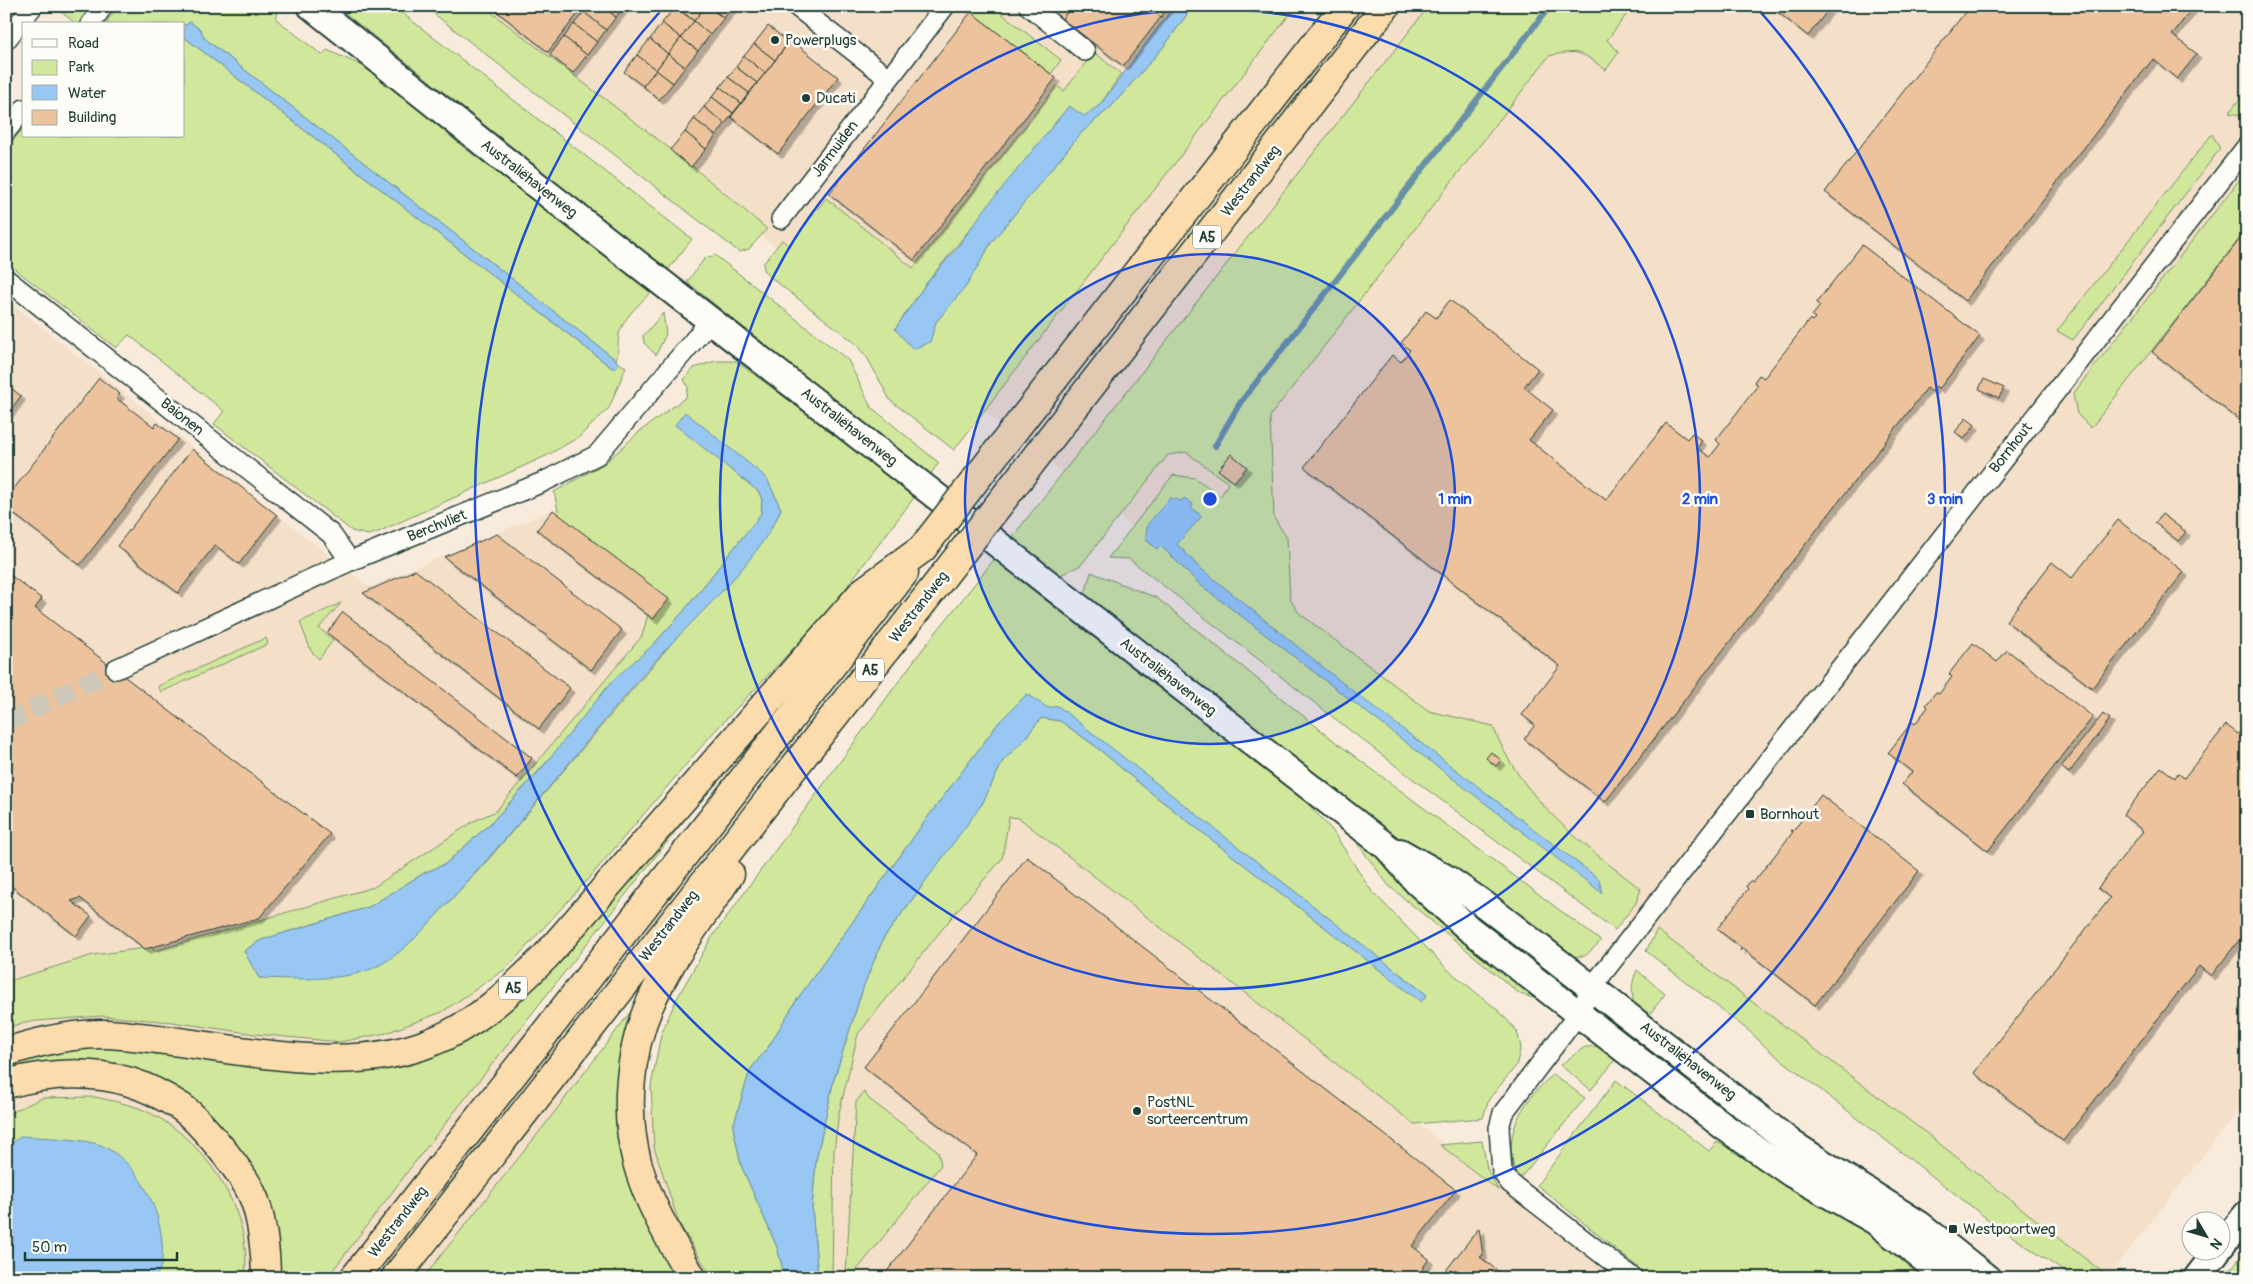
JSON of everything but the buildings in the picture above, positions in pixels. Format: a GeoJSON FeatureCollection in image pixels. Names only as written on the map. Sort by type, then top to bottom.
{"type":"FeatureCollection","features":[{"type":"Feature","properties":{"kind":"highway","name":"A5"},"geometry":{"type":"LineString","coordinates":[[6,1052],[62,1038],[105,1034],[188,1042],[268,1055],[335,1058],[389,1056],[430,1043],[470,1022],[501,998],[546,956],[872,598],[922,549],[1345,6]]}},
{"type":"Feature","properties":{"kind":"highway","name":"Westrandweg"},"geometry":{"type":"LineString","coordinates":[[395,1278],[1386,6]]}},
{"type":"Feature","properties":{"kind":"highway","name":"Westrandweg"},"geometry":{"type":"LineString","coordinates":[[354,1278],[872,598]]}},
{"type":"Feature","properties":{"kind":"highway","name":"A5"},"geometry":{"type":"LineString","coordinates":[[692,1278],[650,1198],[637,1161],[630,1117],[631,1078],[638,1044],[648,1007],[664,975],[834,715]]}},
{"type":"Feature","properties":{"kind":"highway"},"geometry":{"type":"LineString","coordinates":[[6,1084],[31,1078],[63,1074],[94,1075],[131,1083],[182,1108],[226,1154],[252,1193],[266,1250],[266,1278]]}},
{"type":"Feature","properties":{"kind":"street"},"geometry":{"type":"LineString","coordinates":[[6,40],[33,6]]}},
{"type":"Feature","properties":{"kind":"street"},"geometry":{"type":"LineString","coordinates":[[92,22],[103,6]]}},
{"type":"Feature","properties":{"kind":"street","name":"Australiëhavenweg"},"geometry":{"type":"LineString","coordinates":[[311,6],[534,183],[1388,847],[1446,878],[1592,987],[1794,1145],[1836,1174],[1920,1226],[1987,1278]]}},
{"type":"Feature","properties":{"kind":"street"},"geometry":{"type":"LineString","coordinates":[[796,6],[888,78]]}},
{"type":"Feature","properties":{"kind":"street","name":"Jarmuiden"},"geometry":{"type":"LineString","coordinates":[[781,219],[945,6]]}},
{"type":"Feature","properties":{"kind":"street"},"geometry":{"type":"LineString","coordinates":[[1029,6],[1085,51]]}},
{"type":"Feature","properties":{"kind":"street"},"geometry":{"type":"LineString","coordinates":[[6,131],[22,111]]}},
{"type":"Feature","properties":{"kind":"street","name":"Bornhout"},"geometry":{"type":"LineString","coordinates":[[1578,1012],[1592,987],[1792,727],[2247,146]]}},
{"type":"Feature","properties":{"kind":"street","name":"Baionen"},"geometry":{"type":"LineString","coordinates":[[6,279],[331,534],[350,561]]}},
{"type":"Feature","properties":{"kind":"street","name":"Berchvliet"},"geometry":{"type":"LineString","coordinates":[[116,669],[350,561],[542,482],[597,455],[711,320]]}},
{"type":"Feature","properties":{"kind":"street","name":"Australiëhavenweg"},"geometry":{"type":"LineString","coordinates":[[1388,847],[1436,900],[1468,928],[1723,1126],[1792,1174],[1875,1221],[1948,1278]]}},
{"type":"Feature","properties":{"kind":"street"},"geometry":{"type":"LineString","coordinates":[[1578,1012],[1503,1113],[1499,1128],[1502,1172],[1518,1191],[1633,1278]]}},
{"type":"Feature","properties":{"kind":"street"},"geometry":{"type":"LineString","coordinates":[[2230,1235],[2247,1214]]}},
{"type":"Feature","properties":{"kind":"street"},"geometry":{"type":"LineString","coordinates":[[2197,1278],[2209,1262]]}},
{"type":"Feature","properties":{"kind":"shaded area"},"geometry":{"type":"Polygon","coordinates":[[[467,6],[2247,6],[2247,1100],[2107,1278],[2091,1278],[467,6]]]}},
{"type":"Feature","properties":{"kind":"shaded area"},"geometry":{"type":"Polygon","coordinates":[[[6,299],[369,587],[557,508],[684,613],[445,964],[688,1140],[995,795],[1617,1278],[6,1278],[6,299]]]}},
{"type":"Feature","properties":{"kind":"green space"},"geometry":{"type":"Polygon","coordinates":[[[54,6],[95,6],[85,22],[74,22],[54,6]]]}},
{"type":"Feature","properties":{"kind":"green space"},"geometry":{"type":"Polygon","coordinates":[[[118,6],[272,6],[278,12],[276,19],[322,55],[327,50],[372,70],[462,146],[652,291],[623,324],[616,360],[204,38],[201,30],[190,22],[186,26],[185,22],[106,22],[118,6]]]}},
{"type":"Feature","properties":{"kind":"green space"},"geometry":{"type":"Polygon","coordinates":[[[336,6],[393,6],[692,239],[667,271],[336,6]]]}},
{"type":"Feature","properties":{"kind":"green space"},"geometry":{"type":"Polygon","coordinates":[[[424,6],[483,6],[686,161],[767,229],[749,249],[739,252],[424,6]]]}},
{"type":"Feature","properties":{"kind":"green space"},"geometry":{"type":"Polygon","coordinates":[[[976,6],[992,6],[1061,60],[1051,74],[971,12],[976,6]]]}},
{"type":"Feature","properties":{"kind":"green space"},"geometry":{"type":"Polygon","coordinates":[[[1193,6],[1296,6],[954,450],[890,400],[868,359],[855,343],[765,273],[763,264],[782,240],[789,246],[826,198],[913,268],[1057,86],[1064,91],[1094,52],[1121,74],[1100,105],[1084,117],[1069,106],[925,285],[895,329],[936,322],[967,285],[991,243],[1021,205],[1082,132],[1111,107],[1165,45],[1193,6]]]}},
{"type":"Feature","properties":{"kind":"green space"},"geometry":{"type":"Polygon","coordinates":[[[1429,6],[1549,6],[1544,11],[1547,14],[1560,6],[1633,6],[1607,40],[1619,52],[1606,70],[1591,59],[1580,54],[1567,53],[1549,56],[1270,416],[1274,518],[1287,538],[1290,599],[1299,613],[1429,711],[1493,726],[1504,752],[1536,797],[1575,836],[1641,889],[1636,903],[1615,930],[1405,773],[1129,559],[1108,558],[1173,475],[1195,478],[1221,496],[1228,483],[1186,452],[1168,455],[1081,565],[1059,576],[1010,540],[1429,6]]]}},
{"type":"Feature","properties":{"kind":"green space"},"geometry":{"type":"Polygon","coordinates":[[[185,38],[612,368],[618,363],[626,367],[609,408],[579,437],[546,456],[376,533],[368,535],[352,531],[214,424],[224,411],[129,335],[116,348],[6,262],[6,149],[22,129],[22,138],[185,138],[185,38]]]}},
{"type":"Feature","properties":{"kind":"green space"},"geometry":{"type":"Polygon","coordinates":[[[2247,89],[2247,116],[2229,113],[2247,89]]]}},
{"type":"Feature","properties":{"kind":"green space"},"geometry":{"type":"Polygon","coordinates":[[[2212,134],[2220,149],[2073,340],[2057,331],[2212,134]]]}},
{"type":"Feature","properties":{"kind":"green space"},"geometry":{"type":"Polygon","coordinates":[[[2247,170],[2247,229],[2091,428],[2077,414],[2073,394],[2247,170]]]}},
{"type":"Feature","properties":{"kind":"green space"},"geometry":{"type":"Polygon","coordinates":[[[715,255],[848,360],[871,407],[939,463],[928,477],[687,282],[705,258],[715,255]]]}},
{"type":"Feature","properties":{"kind":"green space"},"geometry":{"type":"Polygon","coordinates":[[[663,313],[666,334],[656,355],[644,343],[643,336],[663,313]]]}},
{"type":"Feature","properties":{"kind":"green space"},"geometry":{"type":"Polygon","coordinates":[[[715,361],[736,361],[916,495],[827,613],[713,733],[591,876],[507,968],[442,1012],[386,1033],[340,1042],[255,1034],[172,1022],[102,1016],[24,1022],[6,1029],[6,982],[93,955],[152,947],[154,951],[374,887],[474,821],[496,811],[642,636],[652,600],[601,548],[559,515],[554,492],[605,463],[639,432],[686,397],[688,388],[684,379],[694,368],[715,361]],[[676,425],[759,492],[762,500],[761,514],[683,612],[492,822],[445,864],[424,873],[369,907],[261,940],[244,951],[259,978],[343,976],[378,966],[412,941],[488,860],[776,520],[781,509],[768,481],[676,425]]]}},
{"type":"Feature","properties":{"kind":"green space"},"geometry":{"type":"Polygon","coordinates":[[[996,557],[1071,618],[1296,791],[1332,830],[1370,889],[1447,969],[1499,1011],[1517,1031],[1521,1047],[1516,1066],[1489,1099],[1483,1118],[1414,1124],[1019,818],[1009,817],[1002,859],[956,912],[858,1034],[839,1113],[834,1150],[832,1278],[818,1278],[812,1208],[816,1160],[834,1079],[864,985],[883,939],[923,885],[921,882],[982,804],[1003,761],[1022,742],[1041,718],[1060,721],[1094,745],[1145,788],[1421,1002],[1427,995],[1149,778],[1027,694],[1000,721],[928,817],[796,1001],[769,1046],[750,1070],[733,1127],[741,1165],[777,1247],[785,1278],[712,1278],[679,1223],[654,1147],[651,1086],[661,1034],[676,1000],[712,937],[918,655],[996,557]]]}},
{"type":"Feature","properties":{"kind":"green space"},"geometry":{"type":"Polygon","coordinates":[[[1091,572],[1157,598],[1337,743],[1601,941],[1585,956],[1554,957],[1374,823],[1084,598],[1091,572]]]}},
{"type":"Feature","properties":{"kind":"green space"},"geometry":{"type":"Polygon","coordinates":[[[341,603],[319,628],[333,640],[319,659],[311,651],[300,622],[341,603]]]}},
{"type":"Feature","properties":{"kind":"green space"},"geometry":{"type":"Polygon","coordinates":[[[266,638],[268,644],[161,692],[158,686],[266,638]]]}},
{"type":"Feature","properties":{"kind":"green space"},"geometry":{"type":"Polygon","coordinates":[[[716,780],[415,1162],[327,1278],[275,1278],[272,1229],[160,1085],[6,1080],[6,1063],[66,1048],[116,1045],[192,1052],[462,1040],[716,780]]]}},
{"type":"Feature","properties":{"kind":"green space"},"geometry":{"type":"Polygon","coordinates":[[[1340,820],[1546,1002],[1520,994],[1389,886],[1340,820]]]}},
{"type":"Feature","properties":{"kind":"green space"},"geometry":{"type":"Polygon","coordinates":[[[1657,930],[1926,1133],[2106,1275],[2104,1278],[2074,1278],[2051,1263],[1994,1224],[1769,1050],[1749,1031],[1646,951],[1657,930]]]}},
{"type":"Feature","properties":{"kind":"green space"},"geometry":{"type":"Polygon","coordinates":[[[1637,970],[1665,994],[1644,1022],[1634,1003],[1632,991],[1637,970]]]}},
{"type":"Feature","properties":{"kind":"green space"},"geometry":{"type":"Polygon","coordinates":[[[654,981],[622,1110],[683,1278],[584,1278],[568,1274],[514,1278],[423,1278],[544,1126],[654,981]]]}},
{"type":"Feature","properties":{"kind":"green space"},"geometry":{"type":"Polygon","coordinates":[[[1600,1046],[1620,1054],[1591,1090],[1560,1065],[1585,1047],[1600,1046]]]}},
{"type":"Feature","properties":{"kind":"green space"},"geometry":{"type":"Polygon","coordinates":[[[1553,1074],[1585,1098],[1518,1181],[1511,1149],[1512,1135],[1516,1122],[1531,1097],[1553,1074]]]}},
{"type":"Feature","properties":{"kind":"green space"},"geometry":{"type":"Polygon","coordinates":[[[1616,1080],[1709,1151],[1717,1142],[1815,1192],[1930,1278],[1651,1278],[1537,1185],[1616,1080]]]}},
{"type":"Feature","properties":{"kind":"green space"},"geometry":{"type":"Polygon","coordinates":[[[864,1092],[869,1099],[938,1151],[941,1165],[853,1275],[846,1274],[856,1102],[864,1092]]]}},
{"type":"Feature","properties":{"kind":"green space"},"geometry":{"type":"Polygon","coordinates":[[[95,1097],[136,1107],[159,1118],[181,1134],[201,1153],[218,1176],[231,1200],[241,1226],[246,1252],[245,1278],[6,1278],[6,1115],[42,1098],[95,1097]]]}},
{"type":"Feature","properties":{"kind":"green space"},"geometry":{"type":"Polygon","coordinates":[[[1482,1141],[1487,1168],[1498,1190],[1440,1145],[1482,1141]]]}},
{"type":"Feature","properties":{"kind":"green space"},"geometry":{"type":"Polygon","coordinates":[[[2247,1248],[2247,1278],[2224,1278],[2247,1248]]]}},
{"type":"Feature","properties":{"kind":"water"},"geometry":{"type":"Polygon","coordinates":[[[1174,6],[1193,6],[1165,45],[1111,107],[1082,132],[991,243],[967,285],[936,322],[930,342],[913,349],[895,329],[925,285],[956,249],[985,209],[1069,106],[1084,116],[1100,105],[1174,6]]]}},
{"type":"Feature","properties":{"kind":"water"},"geometry":{"type":"Polygon","coordinates":[[[190,22],[201,30],[204,38],[616,360],[618,363],[616,368],[612,368],[185,38],[185,25],[190,22]]]}},
{"type":"Feature","properties":{"kind":"water"},"geometry":{"type":"Polygon","coordinates":[[[685,412],[762,474],[768,481],[781,509],[770,531],[756,552],[649,668],[480,867],[420,934],[400,952],[378,966],[351,975],[320,978],[259,978],[244,951],[261,940],[369,907],[424,873],[445,864],[492,822],[541,769],[614,679],[652,646],[683,612],[761,514],[762,500],[759,492],[675,425],[685,412]]]}},
{"type":"Feature","properties":{"kind":"water"},"geometry":{"type":"Polygon","coordinates":[[[1170,498],[1182,501],[1184,498],[1193,504],[1191,508],[1202,516],[1177,544],[1199,567],[1349,688],[1599,879],[1602,893],[1198,583],[1161,546],[1157,549],[1145,539],[1148,524],[1170,498]]]}},
{"type":"Feature","properties":{"kind":"water"},"geometry":{"type":"Polygon","coordinates":[[[1027,694],[1048,708],[1058,706],[1427,995],[1421,1002],[1145,788],[1094,745],[1060,721],[1041,718],[1022,742],[1003,761],[982,804],[883,939],[864,985],[834,1079],[816,1160],[812,1208],[818,1278],[785,1278],[777,1247],[741,1165],[733,1127],[750,1070],[769,1046],[796,1001],[928,817],[1000,721],[1027,694]]]}},
{"type":"Feature","properties":{"kind":"water"},"geometry":{"type":"Polygon","coordinates":[[[22,1136],[76,1140],[97,1144],[118,1156],[130,1167],[149,1195],[160,1228],[162,1262],[156,1278],[6,1278],[6,1147],[22,1136]]]}},
{"type":"Feature","properties":{"kind":"waterway"},"geometry":{"type":"LineString","coordinates":[[1215,446],[1240,403],[1547,10]]}},
{"type":"Feature","properties":{"kind":"tunnel"},"geometry":{"type":"LineString","coordinates":[[6,722],[116,669]]}},
{"type":"Feature","properties":{"kind":"place","name":"Powerplugs"},"geometry":{"type":"Point","coordinates":[775,40]}},
{"type":"Feature","properties":{"kind":"place","name":"Ducati"},"geometry":{"type":"Point","coordinates":[806,98]}},
{"type":"Feature","properties":{"kind":"place","name":"Bornhout"},"geometry":{"type":"Point","coordinates":[1750,814]}},
{"type":"Feature","properties":{"kind":"place","name":"PostNL sorteercentrum"},"geometry":{"type":"Point","coordinates":[1137,1111]}},
{"type":"Feature","properties":{"kind":"place","name":"Westpoortweg"},"geometry":{"type":"Point","coordinates":[1953,1229]}}]}
